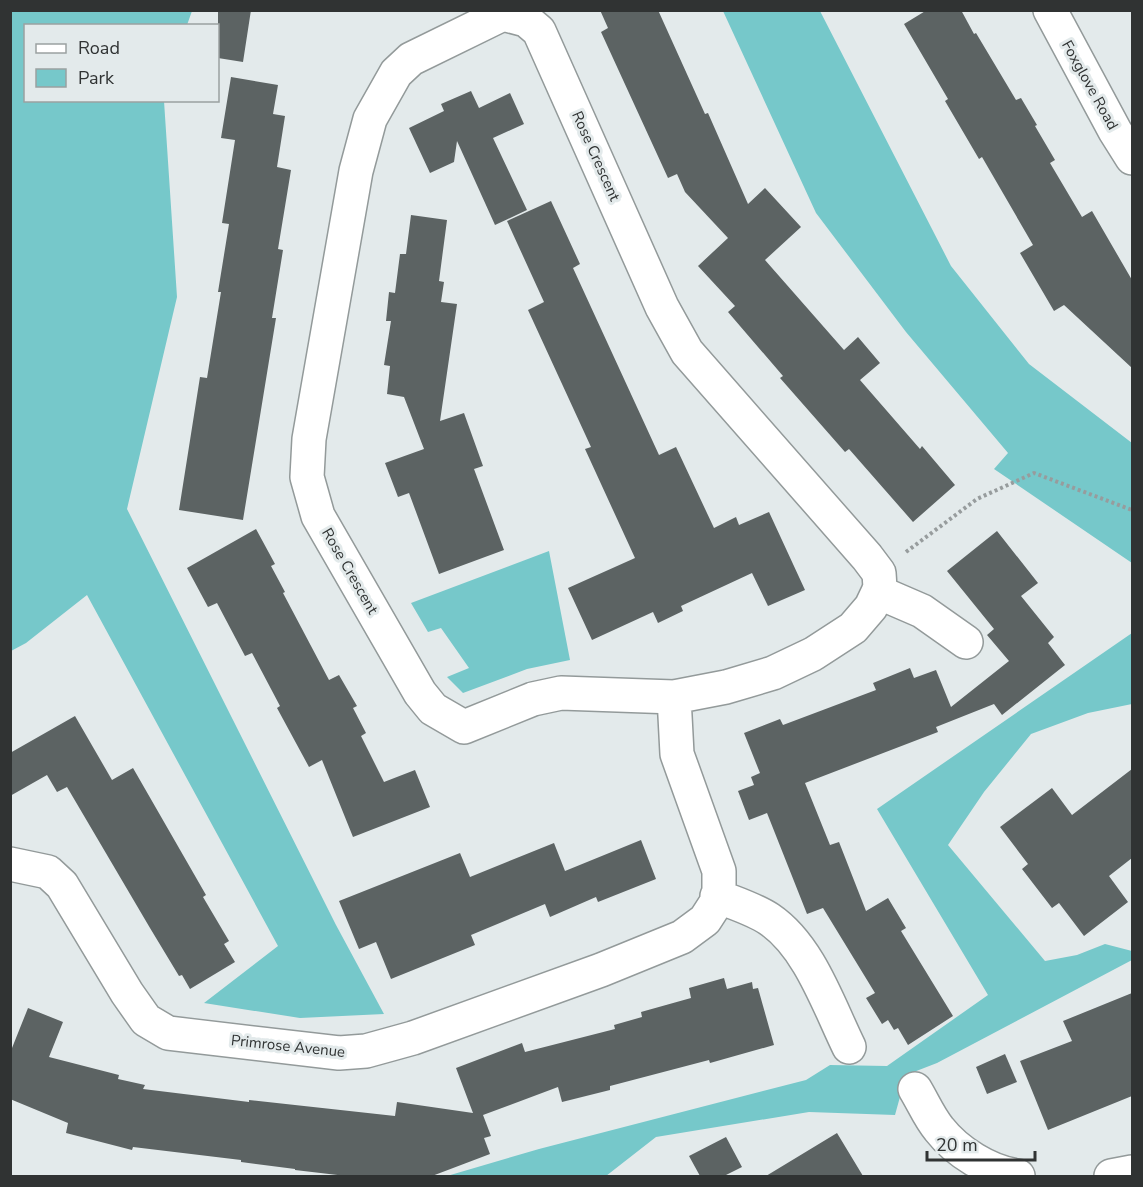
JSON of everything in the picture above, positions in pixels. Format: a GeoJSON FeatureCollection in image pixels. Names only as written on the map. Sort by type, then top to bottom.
{"type":"FeatureCollection","features":[{"type":"Feature","properties":{"kind":"street","name":"Foxglove Road"},"geometry":{"type":"LineString","coordinates":[[1050,10],[1132,158]]}},
{"type":"Feature","properties":{"kind":"street","name":"Rose Crescent"},"geometry":{"type":"LineString","coordinates":[[879,582],[871,607],[854,628],[813,654],[773,673],[726,687],[674,697],[561,693],[533,699],[464,728],[433,709],[420,693],[318,516],[307,477],[309,439],[356,171],[370,119],[396,73],[411,59],[503,14],[512,13],[526,20],[539,31],[662,307],[687,351],[879,582],[966,642]]}},
{"type":"Feature","properties":{"kind":"street","name":"Primrose Avenue"},"geometry":{"type":"LineString","coordinates":[[10,864],[48,872],[62,885],[127,993],[146,1020],[168,1033],[339,1053],[366,1051],[413,1038],[601,970],[682,937],[705,920],[716,903],[719,871],[677,754],[674,697]]}},
{"type":"Feature","properties":{"kind":"street"},"geometry":{"type":"LineString","coordinates":[[717,896],[767,917],[787,933],[802,952],[849,1047]]}},
{"type":"Feature","properties":{"kind":"street"},"geometry":{"type":"LineString","coordinates":[[915,1089],[959,1166],[1018,1176]]}},
{"type":"Feature","properties":{"kind":"street"},"geometry":{"type":"LineString","coordinates":[[1111,1176],[1132,1172]]}},
{"type":"Feature","properties":{"kind":"path"},"geometry":{"type":"LineString","coordinates":[[879,582],[977,499],[1034,473],[1132,510]]}},
{"type":"Feature","properties":{"kind":"green space"},"geometry":{"type":"Polygon","coordinates":[[[11,10],[192,11],[187,24],[24,24],[24,102],[164,102],[177,297],[127,509],[336,925],[384,1014],[300,1018],[204,1003],[278,946],[87,595],[26,643],[11,651],[11,10]]]}},
{"type":"Feature","properties":{"kind":"green space"},"geometry":{"type":"Polygon","coordinates":[[[723,11],[820,11],[951,266],[1029,364],[1132,443],[1132,563],[994,469],[1008,453],[906,332],[816,213],[723,11]]]}},
{"type":"Feature","properties":{"kind":"green space"},"geometry":{"type":"Polygon","coordinates":[[[549,551],[570,660],[527,669],[463,693],[447,677],[469,668],[441,628],[428,632],[411,603],[549,551]]]}},
{"type":"Feature","properties":{"kind":"green space"},"geometry":{"type":"Polygon","coordinates":[[[1132,633],[1132,704],[1088,713],[1031,734],[984,792],[948,845],[1045,961],[1077,955],[1105,944],[1132,951],[1132,960],[937,1063],[906,1075],[895,1115],[809,1112],[656,1137],[606,1176],[447,1176],[539,1149],[806,1080],[830,1065],[887,1066],[988,995],[877,809],[1132,633]]]}},
{"type":"Feature","properties":{"kind":"building"},"geometry":{"type":"Polygon","coordinates":[[[218,10],[251,10],[243,62],[219,58],[218,10]]]}},
{"type":"Feature","properties":{"kind":"building"},"geometry":{"type":"Polygon","coordinates":[[[600,10],[658,10],[705,114],[708,113],[748,204],[765,188],[801,227],[765,260],[844,350],[858,337],[880,363],[860,380],[920,449],[922,446],[955,485],[913,522],[849,449],[845,452],[780,378],[783,376],[728,312],[735,306],[698,266],[728,238],[685,192],[677,174],[668,178],[601,32],[608,28],[600,10]]]}},
{"type":"Feature","properties":{"kind":"building"},"geometry":{"type":"Polygon","coordinates":[[[927,10],[961,10],[1016,100],[1021,98],[1037,125],[1035,126],[1055,160],[1050,163],[1082,217],[1092,211],[1132,280],[1132,368],[1064,305],[1054,311],[1020,253],[1033,245],[982,157],[979,159],[945,101],[948,99],[904,24],[927,10]]]}},
{"type":"Feature","properties":{"kind":"building"},"geometry":{"type":"Polygon","coordinates":[[[231,77],[278,85],[273,114],[285,116],[277,167],[291,170],[278,249],[283,250],[272,318],[276,318],[243,520],[179,510],[200,377],[207,378],[221,292],[218,292],[229,224],[222,223],[235,140],[221,138],[231,77]]]}},
{"type":"Feature","properties":{"kind":"building"},"geometry":{"type":"Polygon","coordinates":[[[471,91],[479,108],[510,93],[524,124],[493,138],[527,210],[495,225],[457,141],[454,162],[430,173],[409,128],[444,111],[441,104],[471,91]]]}},
{"type":"Feature","properties":{"kind":"building"},"geometry":{"type":"Polygon","coordinates":[[[551,201],[580,264],[573,268],[659,455],[676,447],[714,528],[736,517],[739,525],[769,512],[805,590],[768,606],[752,573],[681,606],[683,611],[658,623],[653,612],[592,640],[568,588],[635,558],[585,449],[591,447],[528,310],[544,302],[507,221],[551,201]]]}},
{"type":"Feature","properties":{"kind":"building"},"geometry":{"type":"Polygon","coordinates":[[[411,215],[447,220],[439,281],[444,282],[441,302],[457,304],[440,421],[464,413],[483,466],[474,469],[504,550],[439,574],[409,493],[398,497],[385,463],[424,449],[404,397],[387,394],[390,366],[384,365],[391,321],[386,321],[389,292],[395,293],[400,254],[406,254],[411,215]]]}},
{"type":"Feature","properties":{"kind":"building"},"geometry":{"type":"Polygon","coordinates":[[[256,529],[275,564],[271,566],[285,592],[283,593],[329,680],[339,675],[357,706],[353,708],[366,733],[361,736],[384,782],[415,770],[430,807],[353,837],[322,760],[309,767],[277,708],[280,706],[252,653],[245,656],[217,603],[208,607],[187,568],[256,529]]]}},
{"type":"Feature","properties":{"kind":"building"},"geometry":{"type":"Polygon","coordinates":[[[997,531],[1038,583],[1021,596],[1054,637],[1048,643],[1065,665],[1002,715],[994,704],[936,727],[938,732],[805,783],[830,845],[839,842],[866,911],[888,898],[906,928],[901,931],[953,1016],[908,1045],[898,1028],[894,1030],[888,1020],[882,1024],[866,998],[875,993],[823,908],[807,914],[767,813],[749,820],[738,791],[754,785],[751,777],[760,773],[744,733],[780,719],[783,725],[876,690],[873,683],[910,668],[914,678],[936,670],[951,707],[1009,661],[987,635],[994,629],[947,571],[997,531]]]}},
{"type":"Feature","properties":{"kind":"building"},"geometry":{"type":"Polygon","coordinates":[[[75,716],[112,780],[133,768],[206,895],[203,897],[229,941],[224,944],[235,962],[190,989],[182,975],[179,976],[67,787],[57,792],[47,775],[10,796],[10,753],[75,716]]]}},
{"type":"Feature","properties":{"kind":"building"},"geometry":{"type":"Polygon","coordinates":[[[1132,769],[1132,858],[1109,876],[1128,902],[1084,936],[1059,903],[1052,908],[1022,869],[1028,864],[1000,827],[1052,788],[1072,815],[1132,769]]]}},
{"type":"Feature","properties":{"kind":"building"},"geometry":{"type":"Polygon","coordinates":[[[641,840],[656,879],[598,902],[596,897],[550,917],[545,904],[471,935],[475,945],[391,979],[376,942],[359,949],[339,901],[460,853],[470,877],[554,843],[565,871],[641,840]]]}},
{"type":"Feature","properties":{"kind":"building"},"geometry":{"type":"Polygon","coordinates":[[[724,978],[727,989],[752,982],[753,989],[758,988],[774,1045],[710,1063],[709,1060],[610,1086],[610,1090],[562,1102],[558,1087],[483,1115],[491,1136],[484,1138],[490,1154],[432,1176],[346,1176],[241,1162],[241,1160],[133,1147],[132,1150],[66,1133],[68,1123],[10,1099],[10,1053],[28,1008],[63,1022],[49,1057],[119,1075],[118,1079],[145,1085],[143,1089],[395,1116],[397,1102],[473,1113],[456,1068],[522,1043],[525,1052],[615,1029],[614,1025],[642,1017],[641,1012],[691,998],[689,988],[724,978]]]}},
{"type":"Feature","properties":{"kind":"building"},"geometry":{"type":"Polygon","coordinates":[[[1132,993],[1132,1096],[1048,1130],[1020,1061],[1072,1041],[1063,1021],[1132,993]]]}},
{"type":"Feature","properties":{"kind":"building"},"geometry":{"type":"Polygon","coordinates":[[[1005,1054],[1017,1082],[987,1094],[976,1067],[1005,1054]]]}},
{"type":"Feature","properties":{"kind":"building"},"geometry":{"type":"Polygon","coordinates":[[[837,1133],[863,1176],[766,1176],[837,1133]]]}},
{"type":"Feature","properties":{"kind":"building"},"geometry":{"type":"Polygon","coordinates":[[[726,1137],[742,1167],[724,1176],[700,1176],[689,1156],[726,1137]]]}}]}
